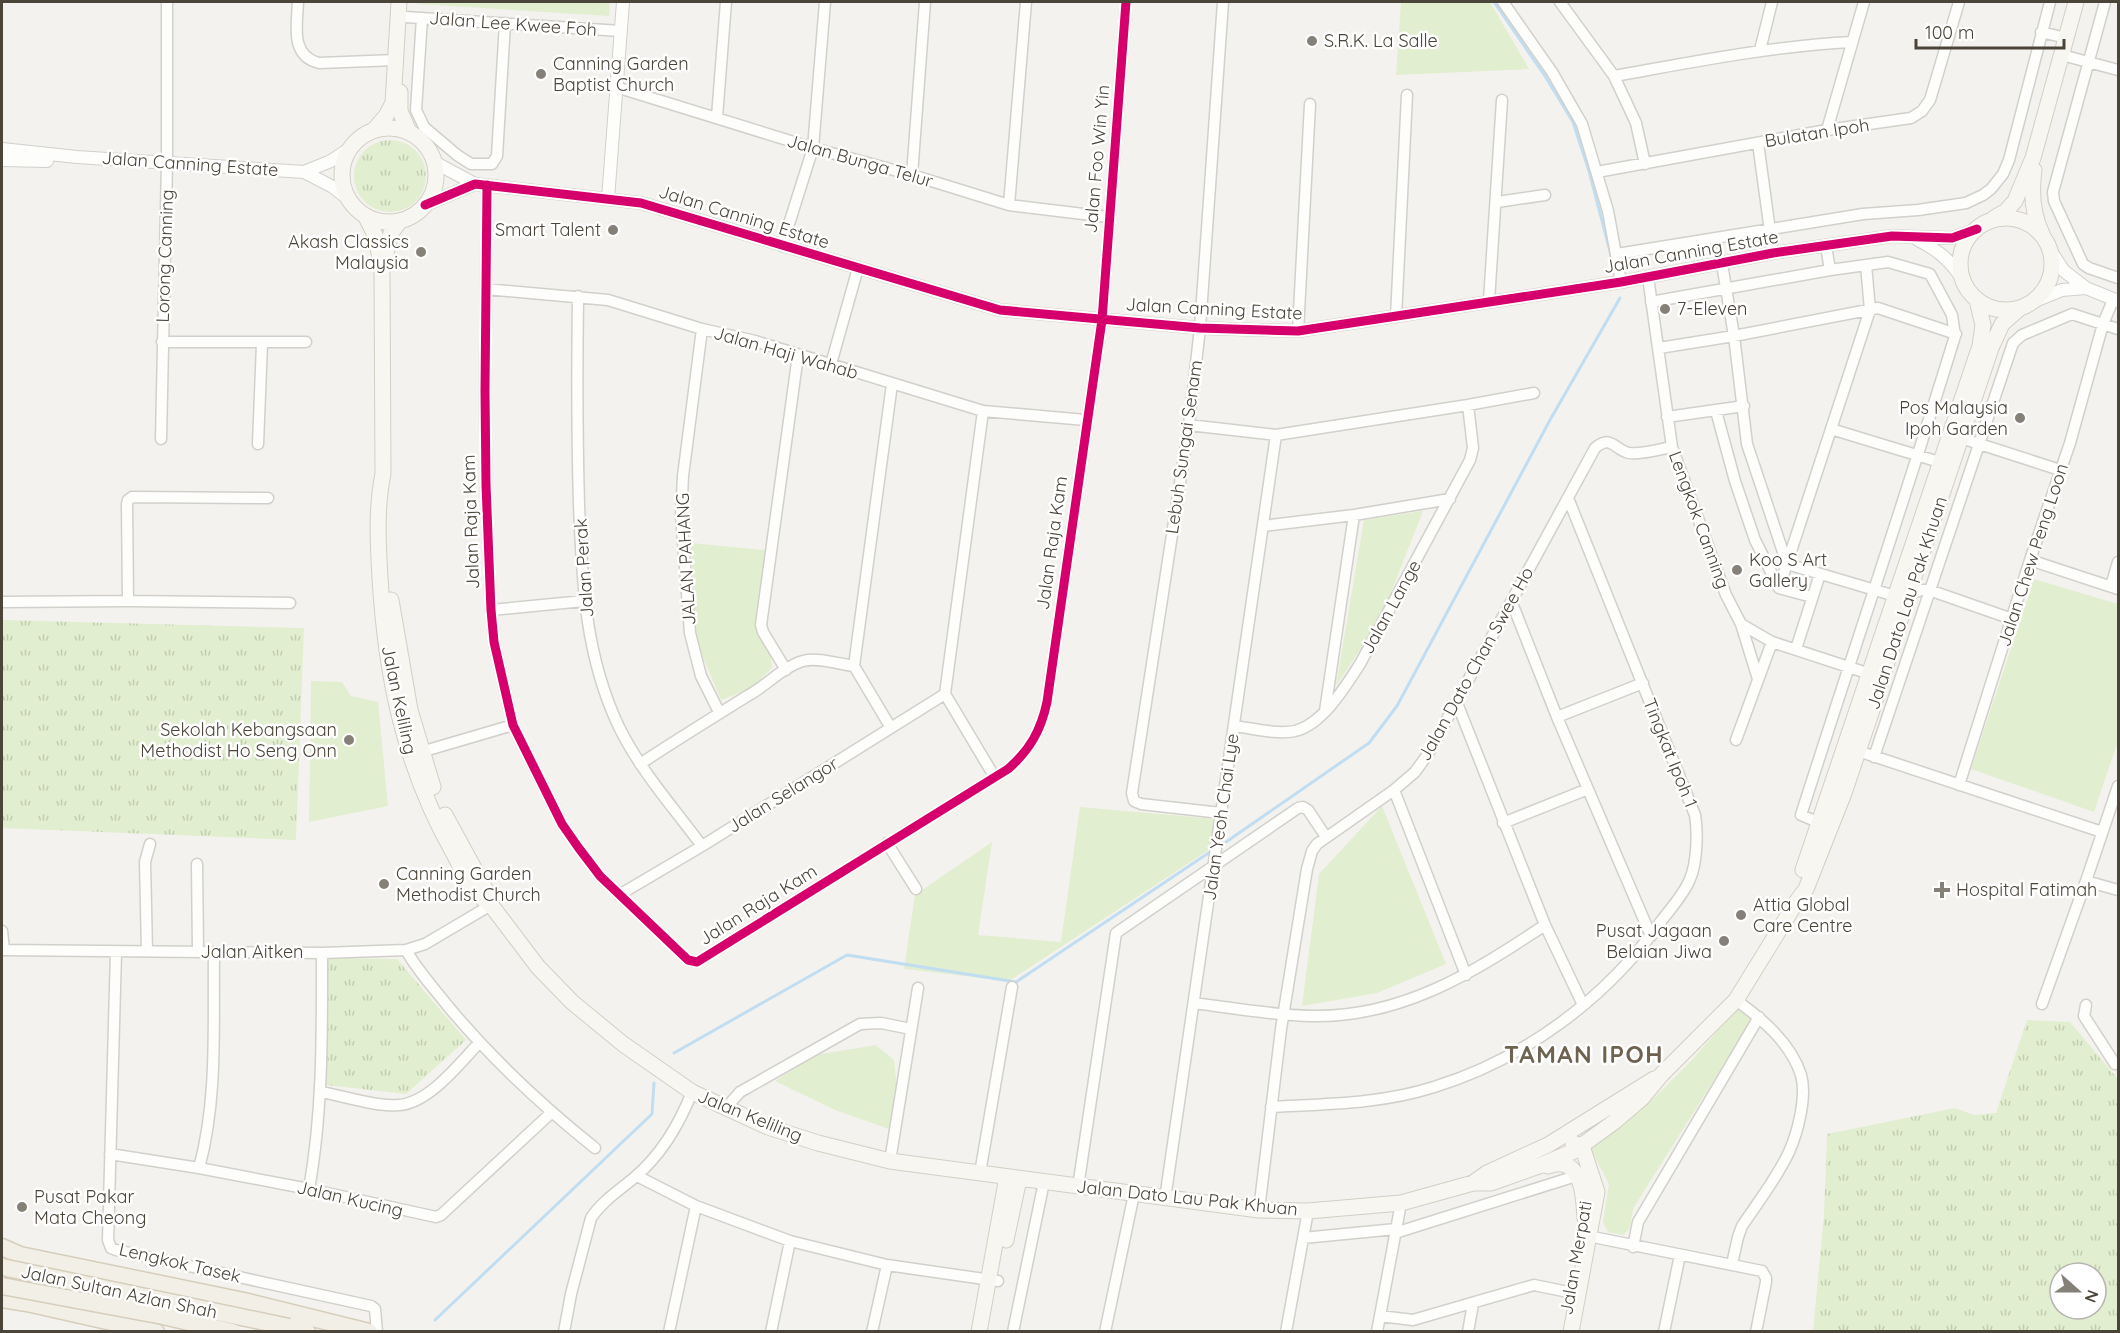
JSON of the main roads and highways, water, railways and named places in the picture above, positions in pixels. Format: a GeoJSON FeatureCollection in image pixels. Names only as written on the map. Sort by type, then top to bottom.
{"type":"FeatureCollection","features":[{"type":"Feature","properties":{"kind":"main road"},"geometry":{"type":"LineString","coordinates":[[374,130],[393,103],[399,2]]}},
{"type":"Feature","properties":{"kind":"main road"},"geometry":{"type":"LineString","coordinates":[[2033,158],[2031,192],[2037,224],[2048,245],[2052,265],[2049,280],[2042,293],[2025,306],[1997,309],[1977,300],[1969,291],[1963,280],[1960,266],[1962,252],[1968,239],[1982,226],[2006,211],[2015,201],[2033,158],[2076,2]]}},
{"type":"Feature","properties":{"kind":"main road","name":"Jalan Lee Kwee Foh"},"geometry":{"type":"LineString","coordinates":[[406,9],[400,111],[409,132]]}},
{"type":"Feature","properties":{"kind":"main road"},"geometry":{"type":"LineString","coordinates":[[397,128],[409,132],[424,144],[434,162],[436,177],[433,192],[418,212],[400,221],[388,223],[366,217],[355,209],[342,186],[343,161],[349,149],[359,138],[374,130],[397,128]]}},
{"type":"Feature","properties":{"kind":"main road"},"geometry":{"type":"LineString","coordinates":[[366,217],[375,235],[382,271]]}},
{"type":"Feature","properties":{"kind":"main road"},"geometry":{"type":"LineString","coordinates":[[1982,226],[1999,219],[2012,218],[2036,229],[2048,245]]}},
{"type":"Feature","properties":{"kind":"main road","name":"Jalan Keliling"},"geometry":{"type":"LineString","coordinates":[[400,221],[391,233],[382,271],[383,474],[379,492],[379,551],[382,616],[389,673],[409,755],[446,840],[475,891],[481,899],[491,905]]}},
{"type":"Feature","properties":{"kind":"main road","name":"Jalan Dato Lau Pak Khuan"},"geometry":{"type":"LineString","coordinates":[[1473,1183],[1491,1183],[1539,1166],[1577,1146],[1642,1098],[1662,1074],[1736,1000],[1806,889],[1874,704],[1939,463],[1980,346],[1983,324],[1977,300]]}},
{"type":"Feature","properties":{"kind":"main road","name":"Jalan Dato Lau Pak Khuan"},"geometry":{"type":"LineString","coordinates":[[1797,901],[1800,879],[1870,674],[1905,591],[1998,332],[2002,324],[2025,306]]}},
{"type":"Feature","properties":{"kind":"main road","name":"Jalan Keliling"},"geometry":{"type":"LineString","coordinates":[[383,474],[388,492],[388,558],[393,616],[403,679],[429,778],[447,820],[485,886],[491,905],[538,967],[572,1002],[623,1044],[692,1092],[725,1109],[778,1130],[890,1161],[1013,1178]]}},
{"type":"Feature","properties":{"kind":"main road","name":"Jalan Dato Lau Pak Khuan"},"geometry":{"type":"LineString","coordinates":[[1013,1178],[1259,1210],[1308,1211],[1401,1203],[1473,1183],[1500,1167],[1548,1145],[1662,1074]]}},
{"type":"Feature","properties":{"kind":"main road"},"geometry":{"type":"LineString","coordinates":[[1500,1167],[1530,1162],[1567,1143],[1577,1146],[1579,1136],[1620,1107],[1634,1090]]}},
{"type":"Feature","properties":{"kind":"main road","name":"Jalan Merpati"},"geometry":{"type":"LineString","coordinates":[[1563,1332],[1596,1199],[1596,1184],[1577,1146]]}},
{"type":"Feature","properties":{"kind":"main road","name":"Jalan Merpati"},"geometry":{"type":"LineString","coordinates":[[1577,1146],[1589,1193],[1584,1219],[1586,1236]]}},
{"type":"Feature","properties":{"kind":"main road"},"geometry":{"type":"LineString","coordinates":[[1539,1166],[1561,1164],[1576,1176],[1584,1199],[1584,1219]]}},
{"type":"Feature","properties":{"kind":"main road"},"geometry":{"type":"LineString","coordinates":[[979,1332],[993,1280],[1013,1178]]}},
{"type":"Feature","properties":{"kind":"main road"},"geometry":{"type":"LineString","coordinates":[[2,1247],[24,1256]]}},
{"type":"Feature","properties":{"kind":"main road"},"geometry":{"type":"LineString","coordinates":[[2,1252],[244,1301],[369,1332]]}},
{"type":"Feature","properties":{"kind":"main road"},"geometry":{"type":"LineString","coordinates":[[24,1256],[11,1259],[4,1270],[2,1284],[8,1298],[156,1332]]}},
{"type":"Feature","properties":{"kind":"main road","name":"Jalan Sultan Azlan Shah"},"geometry":{"type":"LineString","coordinates":[[2,1267],[307,1332]]}},
{"type":"Feature","properties":{"kind":"main road"},"geometry":{"type":"LineString","coordinates":[[988,1332],[993,1280]]}},
{"type":"Feature","properties":{"kind":"main road","name":"Jalan Sultan Azlan Shah"},"geometry":{"type":"LineString","coordinates":[[2,1284],[232,1332]]}},
{"type":"Feature","properties":{"kind":"main road","name":"Jalan Merpati"},"geometry":{"type":"LineString","coordinates":[[1571,1332],[1574,1293]]}},
{"type":"Feature","properties":{"kind":"main road"},"geometry":{"type":"LineString","coordinates":[[2,1299],[27,1303]]}},
{"type":"Feature","properties":{"kind":"waterway"},"geometry":{"type":"LineString","coordinates":[[1494,2],[1545,76],[1573,122],[1589,171],[1612,259]]}},
{"type":"Feature","properties":{"kind":"waterway"},"geometry":{"type":"LineString","coordinates":[[1226,842],[1369,743],[1397,706],[1550,420],[1620,298]]}},
{"type":"Feature","properties":{"kind":"waterway"},"geometry":{"type":"LineString","coordinates":[[674,1053],[847,955],[1016,982],[1210,852]]}},
{"type":"Feature","properties":{"kind":"waterway"},"geometry":{"type":"LineString","coordinates":[[435,1320],[652,1114],[654,1083]]}},
{"type":"Feature","properties":{"kind":"place","name":"S.R.K. La Salle"},"geometry":{"type":"Point","coordinates":[1312,41]}},
{"type":"Feature","properties":{"kind":"place","name":"Canning Garden Baptist Church"},"geometry":{"type":"Point","coordinates":[541,74]}},
{"type":"Feature","properties":{"kind":"place","name":"Smart Talent"},"geometry":{"type":"Point","coordinates":[613,230]}},
{"type":"Feature","properties":{"kind":"place","name":"Akash Classics Malaysia"},"geometry":{"type":"Point","coordinates":[421,252]}},
{"type":"Feature","properties":{"kind":"place","name":"7-Eleven"},"geometry":{"type":"Point","coordinates":[1665,309]}},
{"type":"Feature","properties":{"kind":"place","name":"Pos Malaysia Ipoh Garden"},"geometry":{"type":"Point","coordinates":[2020,418]}},
{"type":"Feature","properties":{"kind":"place","name":"Koo S Art Gallery"},"geometry":{"type":"Point","coordinates":[1737,570]}},
{"type":"Feature","properties":{"kind":"place","name":"Sekolah Kebangsaan Methodist Ho Seng Onn"},"geometry":{"type":"Point","coordinates":[349,740]}},
{"type":"Feature","properties":{"kind":"place","name":"Canning Garden Methodist Church"},"geometry":{"type":"Point","coordinates":[384,884]}},
{"type":"Feature","properties":{"kind":"place","name":"Hospital Fatimah"},"geometry":{"type":"Point","coordinates":[1942,890]}},
{"type":"Feature","properties":{"kind":"place","name":"Attia Global Care Centre"},"geometry":{"type":"Point","coordinates":[1741,915]}},
{"type":"Feature","properties":{"kind":"place","name":"Pusat Jagaan Belaian Jiwa"},"geometry":{"type":"Point","coordinates":[1724,941]}},
{"type":"Feature","properties":{"kind":"place","name":"Pusat Pakar Mata Cheong"},"geometry":{"type":"Point","coordinates":[22,1207]}},
{"type":"Feature","properties":{"kind":"district","name":"TAMAN IPOH"},"geometry":{"type":"Point","coordinates":[1584,1055]}}]}
